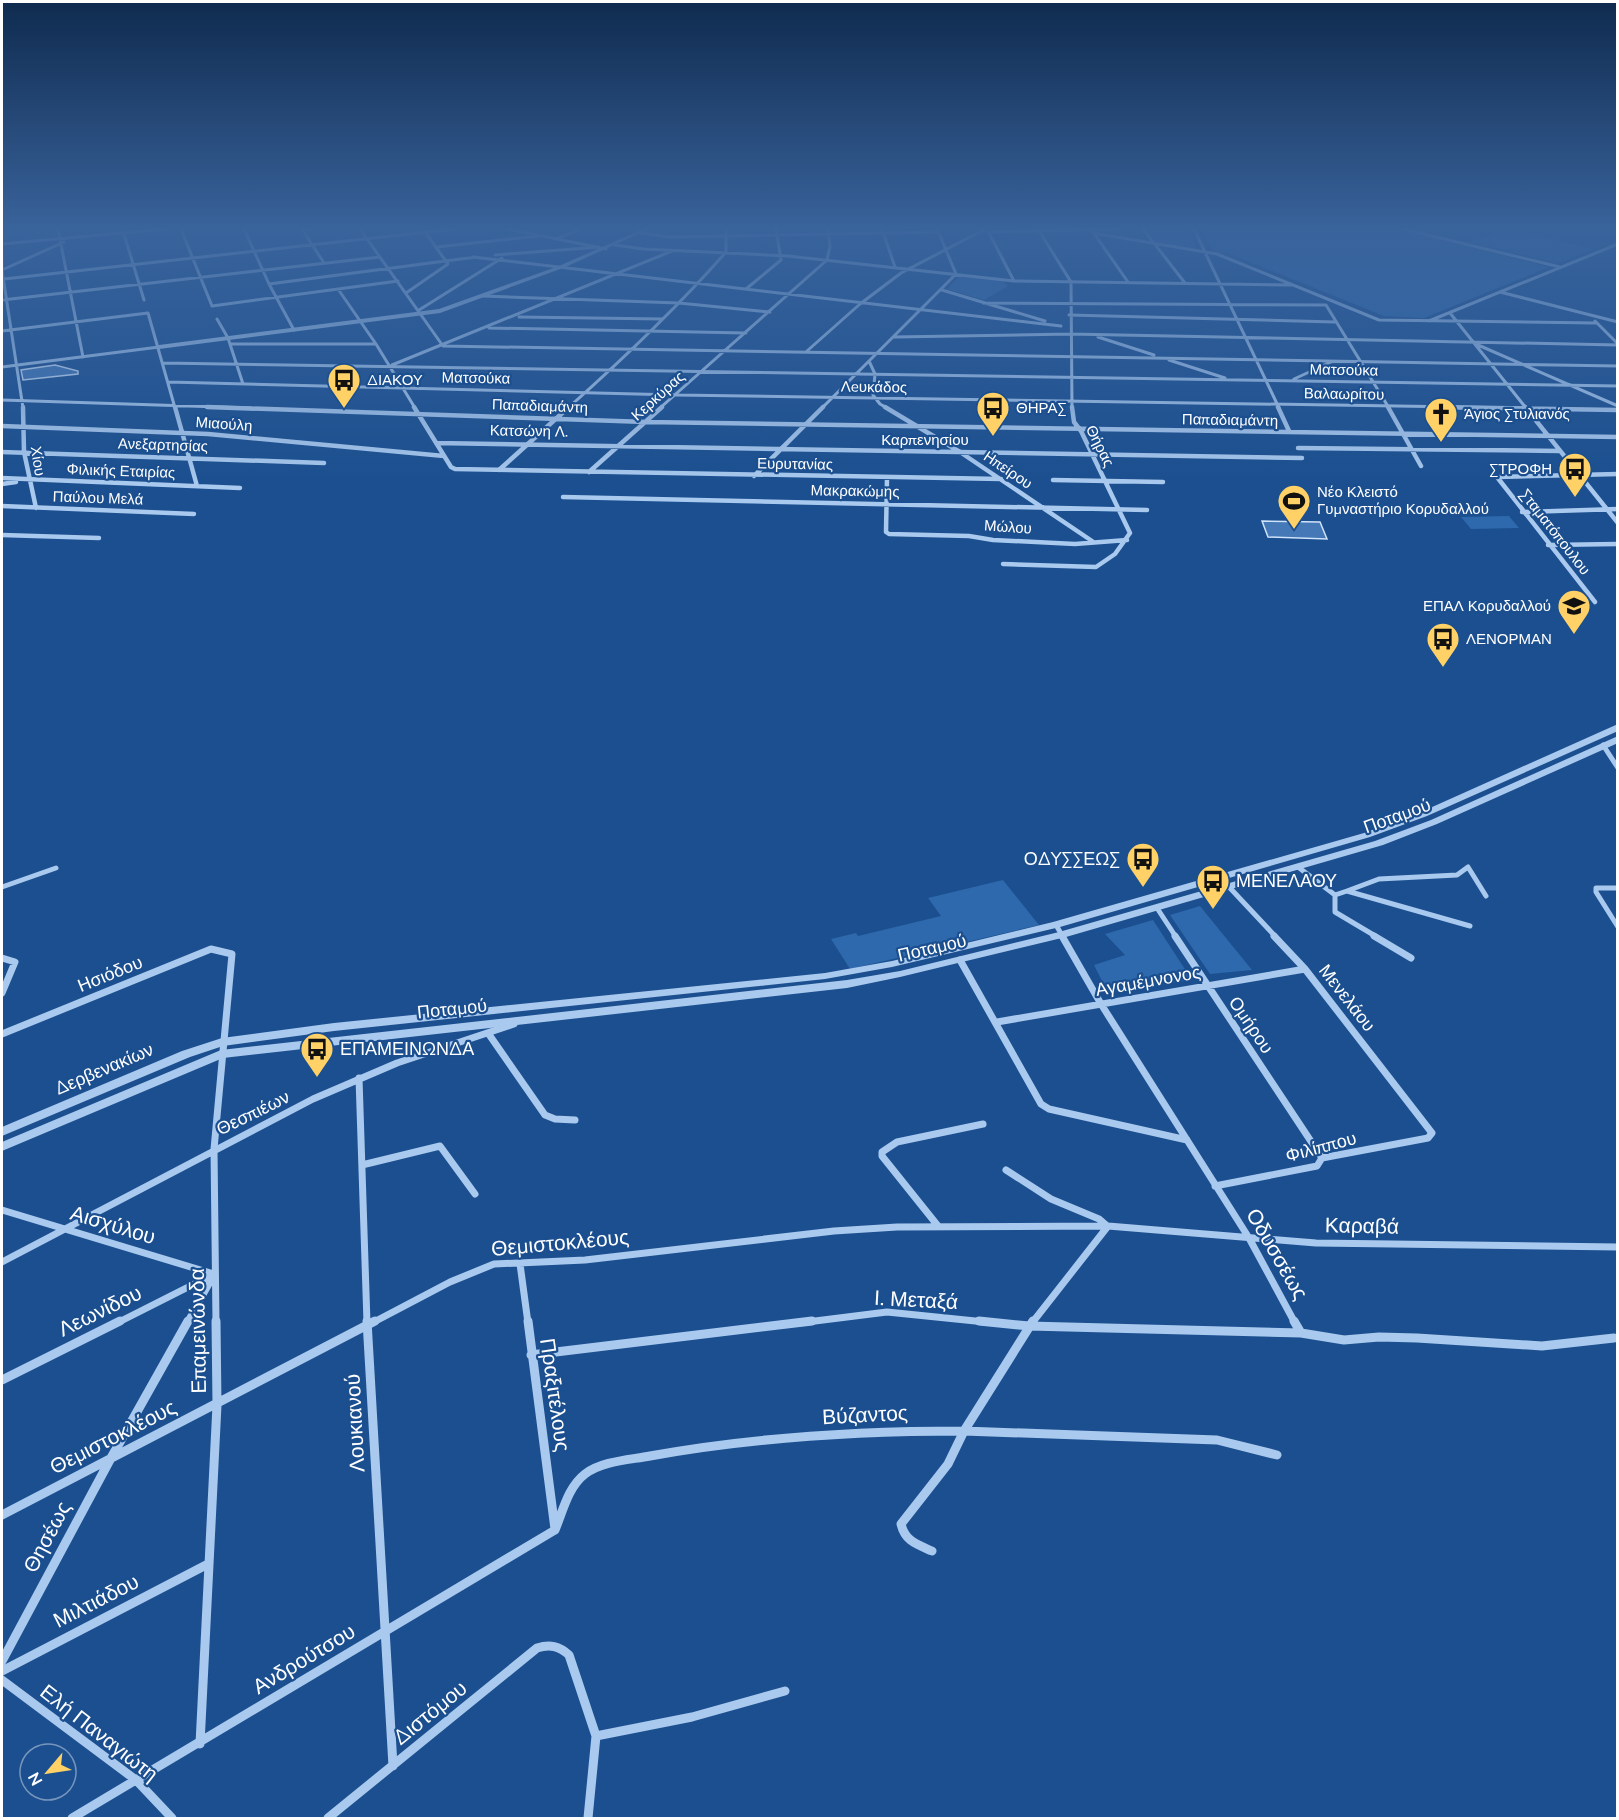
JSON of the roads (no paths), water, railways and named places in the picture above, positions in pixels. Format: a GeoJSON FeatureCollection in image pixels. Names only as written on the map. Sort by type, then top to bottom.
{"type":"FeatureCollection","features":[{"type":"Feature","properties":{"kind":"street","name":"Χίου"},"geometry":{"type":"LineString","coordinates":[[7,314],[23,400],[22,426],[28,480],[36,508]]}},
{"type":"Feature","properties":{"kind":"street"},"geometry":{"type":"LineString","coordinates":[[75,314],[83,357]]}},
{"type":"Feature","properties":{"kind":"street"},"geometry":{"type":"LineString","coordinates":[[2,331],[141,314]]}},
{"type":"Feature","properties":{"kind":"street"},"geometry":{"type":"LineString","coordinates":[[148,314],[184,433],[197,486]]}},
{"type":"Feature","properties":{"kind":"street"},"geometry":{"type":"LineString","coordinates":[[285,314],[294,330]]}},
{"type":"Feature","properties":{"kind":"street"},"geometry":{"type":"LineString","coordinates":[[355,314],[376,344],[444,456],[455,469],[588,473]]}},
{"type":"Feature","properties":{"kind":"street"},"geometry":{"type":"LineString","coordinates":[[2,367],[159,347],[229,341],[408,314]]}},
{"type":"Feature","properties":{"kind":"street"},"geometry":{"type":"LineString","coordinates":[[421,314],[443,346]]}},
{"type":"Feature","properties":{"kind":"street"},"geometry":{"type":"LineString","coordinates":[[389,366],[520,314]]}},
{"type":"Feature","properties":{"kind":"street"},"geometry":{"type":"LineString","coordinates":[[499,470],[653,331],[668,314]]}},
{"type":"Feature","properties":{"kind":"street","name":"Κερκύρας"},"geometry":{"type":"LineString","coordinates":[[588,473],[768,314]]}},
{"type":"Feature","properties":{"kind":"street"},"geometry":{"type":"LineString","coordinates":[[806,351],[848,314]]}},
{"type":"Feature","properties":{"kind":"street"},"geometry":{"type":"LineString","coordinates":[[754,476],[918,314]]}},
{"type":"Feature","properties":{"kind":"street"},"geometry":{"type":"LineString","coordinates":[[956,314],[1061,326]]}},
{"type":"Feature","properties":{"kind":"street"},"geometry":{"type":"LineString","coordinates":[[1020,314],[1232,380]]}},
{"type":"Feature","properties":{"kind":"street"},"geometry":{"type":"LineString","coordinates":[[1236,314],[1289,430]]}},
{"type":"Feature","properties":{"kind":"street"},"geometry":{"type":"LineString","coordinates":[[1331,314],[1375,382],[1421,466]]}},
{"type":"Feature","properties":{"kind":"street"},"geometry":{"type":"LineString","coordinates":[[1363,314],[1375,319],[1427,322],[1596,323]]}},
{"type":"Feature","properties":{"kind":"street"},"geometry":{"type":"LineString","coordinates":[[1427,322],[1448,314]]}},
{"type":"Feature","properties":{"kind":"street"},"geometry":{"type":"LineString","coordinates":[[1451,314],[1617,524]]}},
{"type":"Feature","properties":{"kind":"street"},"geometry":{"type":"LineString","coordinates":[[1588,314],[1617,322]]}},
{"type":"Feature","properties":{"kind":"street"},"geometry":{"type":"LineString","coordinates":[[1588,314],[1617,344]]}},
{"type":"Feature","properties":{"kind":"street"},"geometry":{"type":"LineString","coordinates":[[1069,315],[1335,321]]}},
{"type":"Feature","properties":{"kind":"street","name":"Θήρας"},"geometry":{"type":"LineString","coordinates":[[1069,315],[1071,402],[1074,422],[1130,533],[1127,540]]}},
{"type":"Feature","properties":{"kind":"street"},"geometry":{"type":"LineString","coordinates":[[515,316],[663,319]]}},
{"type":"Feature","properties":{"kind":"street"},"geometry":{"type":"LineString","coordinates":[[217,319],[229,341],[243,384]]}},
{"type":"Feature","properties":{"kind":"street"},"geometry":{"type":"LineString","coordinates":[[486,328],[746,333]]}},
{"type":"Feature","properties":{"kind":"street"},"geometry":{"type":"LineString","coordinates":[[894,337],[1090,334],[1247,339],[1617,344]]}},
{"type":"Feature","properties":{"kind":"street"},"geometry":{"type":"LineString","coordinates":[[229,341],[376,344]]}},
{"type":"Feature","properties":{"kind":"street"},"geometry":{"type":"LineString","coordinates":[[1475,343],[1617,408]]}},
{"type":"Feature","properties":{"kind":"street"},"geometry":{"type":"LineString","coordinates":[[443,346],[1617,366]]}},
{"type":"Feature","properties":{"kind":"street"},"geometry":{"type":"LineString","coordinates":[[869,361],[875,374],[874,399]]}},
{"type":"Feature","properties":{"kind":"street"},"geometry":{"type":"LineString","coordinates":[[1291,381],[1335,361]]}},
{"type":"Feature","properties":{"kind":"street","name":"Ματσούκα"},"geometry":{"type":"LineString","coordinates":[[163,363],[1617,386]]}},
{"type":"Feature","properties":{"kind":"street","name":"Ματσούκα"},"geometry":{"type":"LineString","coordinates":[[168,382],[676,395]]}},
{"type":"Feature","properties":{"kind":"street","name":"Λeυκάδος"},"geometry":{"type":"LineString","coordinates":[[676,395],[1071,402]]}},
{"type":"Feature","properties":{"kind":"street","name":"Ηπείρου"},"geometry":{"type":"LineString","coordinates":[[874,399],[960,452],[1092,541]]}},
{"type":"Feature","properties":{"kind":"street","name":"Παπαδιαμάντη"},"geometry":{"type":"LineString","coordinates":[[2,400],[646,422],[1382,433]]}},
{"type":"Feature","properties":{"kind":"street","name":"Βαλαωρίτου"},"geometry":{"type":"LineString","coordinates":[[1071,402],[1527,409],[1617,408]]}},
{"type":"Feature","properties":{"kind":"street","name":"Μιαούλη"},"geometry":{"type":"LineString","coordinates":[[2,426],[184,433],[444,456]]}},
{"type":"Feature","properties":{"kind":"street","name":"Παπαδιαμάντη"},"geometry":{"type":"LineString","coordinates":[[1079,428],[1238,433],[1617,437]]}},
{"type":"Feature","properties":{"kind":"street","name":"Κατσώνη Λ."},"geometry":{"type":"LineString","coordinates":[[436,443],[621,446]]}},
{"type":"Feature","properties":{"kind":"street","name":"Καρπενησίου"},"geometry":{"type":"LineString","coordinates":[[621,446],[781,451],[1302,458]]}},
{"type":"Feature","properties":{"kind":"street"},"geometry":{"type":"LineString","coordinates":[[1298,448],[1560,451]]}},
{"type":"Feature","properties":{"kind":"street","name":"Ανεξαρτησίας"},"geometry":{"type":"LineString","coordinates":[[2,452],[324,463]]}},
{"type":"Feature","properties":{"kind":"street","name":"Ευρυτανίας"},"geometry":{"type":"LineString","coordinates":[[588,473],[1001,479]]}},
{"type":"Feature","properties":{"kind":"street"},"geometry":{"type":"LineString","coordinates":[[1580,476],[1617,474]]}},
{"type":"Feature","properties":{"kind":"street","name":"Σταματόπουλου"},"geometry":{"type":"LineString","coordinates":[[1580,476],[1497,477],[1522,512],[1595,602]]}},
{"type":"Feature","properties":{"kind":"street","name":"Φιλικής Εταιρίας"},"geometry":{"type":"LineString","coordinates":[[2,478],[240,488]]}},
{"type":"Feature","properties":{"kind":"street"},"geometry":{"type":"LineString","coordinates":[[887,478],[888,503]]}},
{"type":"Feature","properties":{"kind":"street"},"geometry":{"type":"LineString","coordinates":[[2,484],[28,480]]}},
{"type":"Feature","properties":{"kind":"street"},"geometry":{"type":"LineString","coordinates":[[1053,480],[1163,482]]}},
{"type":"Feature","properties":{"kind":"street","name":"Μακρακώμης"},"geometry":{"type":"LineString","coordinates":[[563,497],[1147,510]]}},
{"type":"Feature","properties":{"kind":"street","name":"Μώλου"},"geometry":{"type":"LineString","coordinates":[[888,503],[888,534],[969,536],[993,540],[1069,543],[1127,540]]}},
{"type":"Feature","properties":{"kind":"street","name":"Παύλου Μελά"},"geometry":{"type":"LineString","coordinates":[[2,506],[194,514]]}},
{"type":"Feature","properties":{"kind":"street"},"geometry":{"type":"LineString","coordinates":[[1522,512],[1617,509]]}},
{"type":"Feature","properties":{"kind":"street"},"geometry":{"type":"LineString","coordinates":[[2,535],[99,538]]}},
{"type":"Feature","properties":{"kind":"street"},"geometry":{"type":"LineString","coordinates":[[1003,564],[1096,567],[1110,559],[1127,540]]}},
{"type":"Feature","properties":{"kind":"street"},"geometry":{"type":"LineString","coordinates":[[1548,545],[1617,544]]}},
{"type":"Feature","properties":{"kind":"street","name":"Ποταμού"},"geometry":{"type":"LineString","coordinates":[[222,1048],[530,1019],[826,987],[900,974],[960,960],[1367,835],[1424,814],[1617,727]]}},
{"type":"Feature","properties":{"kind":"street","name":"Ποταμού"},"geometry":{"type":"LineString","coordinates":[[222,1048],[334,1027],[825,976],[1059,930],[1230,888],[1379,843],[1424,826],[1617,739]]}},
{"type":"Feature","properties":{"kind":"street"},"geometry":{"type":"LineString","coordinates":[[1603,745],[1617,768]]}},
{"type":"Feature","properties":{"kind":"street"},"geometry":{"type":"LineString","coordinates":[[1298,867],[1335,896]]}},
{"type":"Feature","properties":{"kind":"street"},"geometry":{"type":"LineString","coordinates":[[1335,896],[1379,879],[1456,875],[1467,867],[1486,896]]}},
{"type":"Feature","properties":{"kind":"street"},"geometry":{"type":"LineString","coordinates":[[2,888],[56,868]]}},
{"type":"Feature","properties":{"kind":"street","name":"Μενελάου"},"geometry":{"type":"LineString","coordinates":[[1230,888],[1305,969],[1432,1133]]}},
{"type":"Feature","properties":{"kind":"street"},"geometry":{"type":"LineString","coordinates":[[1617,888],[1596,888],[1596,892],[1617,927]]}},
{"type":"Feature","properties":{"kind":"street"},"geometry":{"type":"LineString","coordinates":[[1347,891],[1470,926]]}},
{"type":"Feature","properties":{"kind":"street"},"geometry":{"type":"LineString","coordinates":[[1335,896],[1335,912],[1411,958]]}},
{"type":"Feature","properties":{"kind":"street","name":"Ομήρου"},"geometry":{"type":"LineString","coordinates":[[1156,908],[1322,1158]]}},
{"type":"Feature","properties":{"kind":"street","name":"Οδυσσέως"},"geometry":{"type":"LineString","coordinates":[[1059,930],[1101,1004],[1249,1238],[1301,1333]]}},
{"type":"Feature","properties":{"kind":"street","name":"Ησιόδου"},"geometry":{"type":"LineString","coordinates":[[2,1034],[211,949],[232,954]]}},
{"type":"Feature","properties":{"kind":"street","name":"Επαμεινώνδα"},"geometry":{"type":"LineString","coordinates":[[200,1743],[217,1405],[214,1149],[232,954]]}},
{"type":"Feature","properties":{"kind":"street"},"geometry":{"type":"LineString","coordinates":[[2,958],[15,962],[2,991]]}},
{"type":"Feature","properties":{"kind":"street"},"geometry":{"type":"LineString","coordinates":[[960,960],[997,1022],[1035,1097],[1041,1104],[1049,1109],[1187,1140]]}},
{"type":"Feature","properties":{"kind":"street","name":"Αγαμέμνονος"},"geometry":{"type":"LineString","coordinates":[[997,1022],[1305,969]]}},
{"type":"Feature","properties":{"kind":"street","name":"Θεσπιέων"},"geometry":{"type":"LineString","coordinates":[[2,1262],[68,1230],[214,1149],[359,1078],[530,1019]]}},
{"type":"Feature","properties":{"kind":"street"},"geometry":{"type":"LineString","coordinates":[[488,1033],[545,1115],[555,1119],[575,1120]]}},
{"type":"Feature","properties":{"kind":"street","name":"Δερβενακίων"},"geometry":{"type":"LineString","coordinates":[[2,1132],[186,1054],[222,1048]]}},
{"type":"Feature","properties":{"kind":"street","name":"Δερβενακίων"},"geometry":{"type":"LineString","coordinates":[[2,1147],[222,1048]]}},
{"type":"Feature","properties":{"kind":"street","name":"Λουκιανού"},"geometry":{"type":"LineString","coordinates":[[359,1078],[367,1325],[393,1766]]}},
{"type":"Feature","properties":{"kind":"street"},"geometry":{"type":"LineString","coordinates":[[938,1226],[882,1156],[882,1152],[897,1142],[983,1124]]}},
{"type":"Feature","properties":{"kind":"street","name":"Φιλίππου"},"geometry":{"type":"LineString","coordinates":[[1215,1186],[1317,1166],[1322,1158],[1428,1138],[1432,1133]]}},
{"type":"Feature","properties":{"kind":"street"},"geometry":{"type":"LineString","coordinates":[[362,1165],[440,1146],[475,1194]]}},
{"type":"Feature","properties":{"kind":"street"},"geometry":{"type":"LineString","coordinates":[[932,1551],[913,1544],[904,1536],[901,1524],[948,1464],[964,1431],[1029,1326],[1108,1226],[1100,1219],[1051,1199],[1006,1170]]}},
{"type":"Feature","properties":{"kind":"street","name":"Αισχύλου"},"geometry":{"type":"LineString","coordinates":[[2,1210],[215,1274]]}},
{"type":"Feature","properties":{"kind":"street","name":"Θεμιστοκλέους"},"geometry":{"type":"LineString","coordinates":[[2,1515],[367,1325],[471,1272],[494,1264],[585,1260],[854,1229],[938,1226],[1108,1226]]}},
{"type":"Feature","properties":{"kind":"street","name":"Καραβά"},"geometry":{"type":"LineString","coordinates":[[1108,1226],[1316,1243],[1617,1247]]}},
{"type":"Feature","properties":{"kind":"street","name":"Πραξιτέλους"},"geometry":{"type":"LineString","coordinates":[[520,1264],[555,1530]]}},
{"type":"Feature","properties":{"kind":"street","name":"Λεωνίδου"},"geometry":{"type":"LineString","coordinates":[[2,1380],[215,1274]]}},
{"type":"Feature","properties":{"kind":"street","name":"Θησέως"},"geometry":{"type":"LineString","coordinates":[[2,1660],[111,1458],[215,1274]]}},
{"type":"Feature","properties":{"kind":"street","name":"Ι. Μεταξά"},"geometry":{"type":"LineString","coordinates":[[531,1355],[887,1312],[1029,1326],[1301,1333]]}},
{"type":"Feature","properties":{"kind":"street"},"geometry":{"type":"LineString","coordinates":[[1301,1333],[1344,1340],[1379,1337],[1417,1338],[1542,1347],[1614,1338]]}},
{"type":"Feature","properties":{"kind":"street","name":"Βύζαντος"},"geometry":{"type":"LineString","coordinates":[[555,1530],[576,1483],[586,1473],[602,1465],[702,1446],[853,1432],[964,1431],[1217,1440],[1276,1455]]}},
{"type":"Feature","properties":{"kind":"street","name":"Ανδρούτσου"},"geometry":{"type":"LineString","coordinates":[[72,1818],[555,1530]]}},
{"type":"Feature","properties":{"kind":"street","name":"Μιλτιάδου"},"geometry":{"type":"LineString","coordinates":[[2,1671],[208,1564]]}},
{"type":"Feature","properties":{"kind":"street","name":"Διστόμου"},"geometry":{"type":"LineString","coordinates":[[328,1818],[539,1647],[558,1647],[568,1653],[596,1736]]}},
{"type":"Feature","properties":{"kind":"street","name":"Ελή Παναγιώτη"},"geometry":{"type":"LineString","coordinates":[[2,1680],[136,1780],[171,1818]]}},
{"type":"Feature","properties":{"kind":"street"},"geometry":{"type":"LineString","coordinates":[[588,1818],[596,1736],[692,1717],[784,1691]]}},
{"type":"Feature","properties":{"kind":"place","name":"ΔΙΑΚΟΥ"},"geometry":{"type":"Point","coordinates":[344,409]}},
{"type":"Feature","properties":{"kind":"place","name":"ΘΗΡΑΣ"},"geometry":{"type":"Point","coordinates":[993,437]}},
{"type":"Feature","properties":{"kind":"place","name":"Άγιος Στυλιανός"},"geometry":{"type":"Point","coordinates":[1441,443]}},
{"type":"Feature","properties":{"kind":"place","name":"ΣΤΡΟΦΗ"},"geometry":{"type":"Point","coordinates":[1575,498]}},
{"type":"Feature","properties":{"kind":"place","name":"Νέο Κλειστό Γυμναστήριο Κορυδαλλού"},"geometry":{"type":"Point","coordinates":[1294,530]}},
{"type":"Feature","properties":{"kind":"place","name":"ΕΠΑΛ Κορυδαλλού"},"geometry":{"type":"Point","coordinates":[1574,635]}},
{"type":"Feature","properties":{"kind":"place","name":"ΛΕΝΟΡΜΑΝ"},"geometry":{"type":"Point","coordinates":[1443,668]}},
{"type":"Feature","properties":{"kind":"place","name":"ΟΔYΣΣΕΩΣ"},"geometry":{"type":"Point","coordinates":[1143,888]}},
{"type":"Feature","properties":{"kind":"place","name":"ΜΕΝΕΛΑΟΥ"},"geometry":{"type":"Point","coordinates":[1213,910]}},
{"type":"Feature","properties":{"kind":"place","name":"ΕΠΑΜΕΙΝΩΝΔΑ"},"geometry":{"type":"Point","coordinates":[317,1078]}}]}
